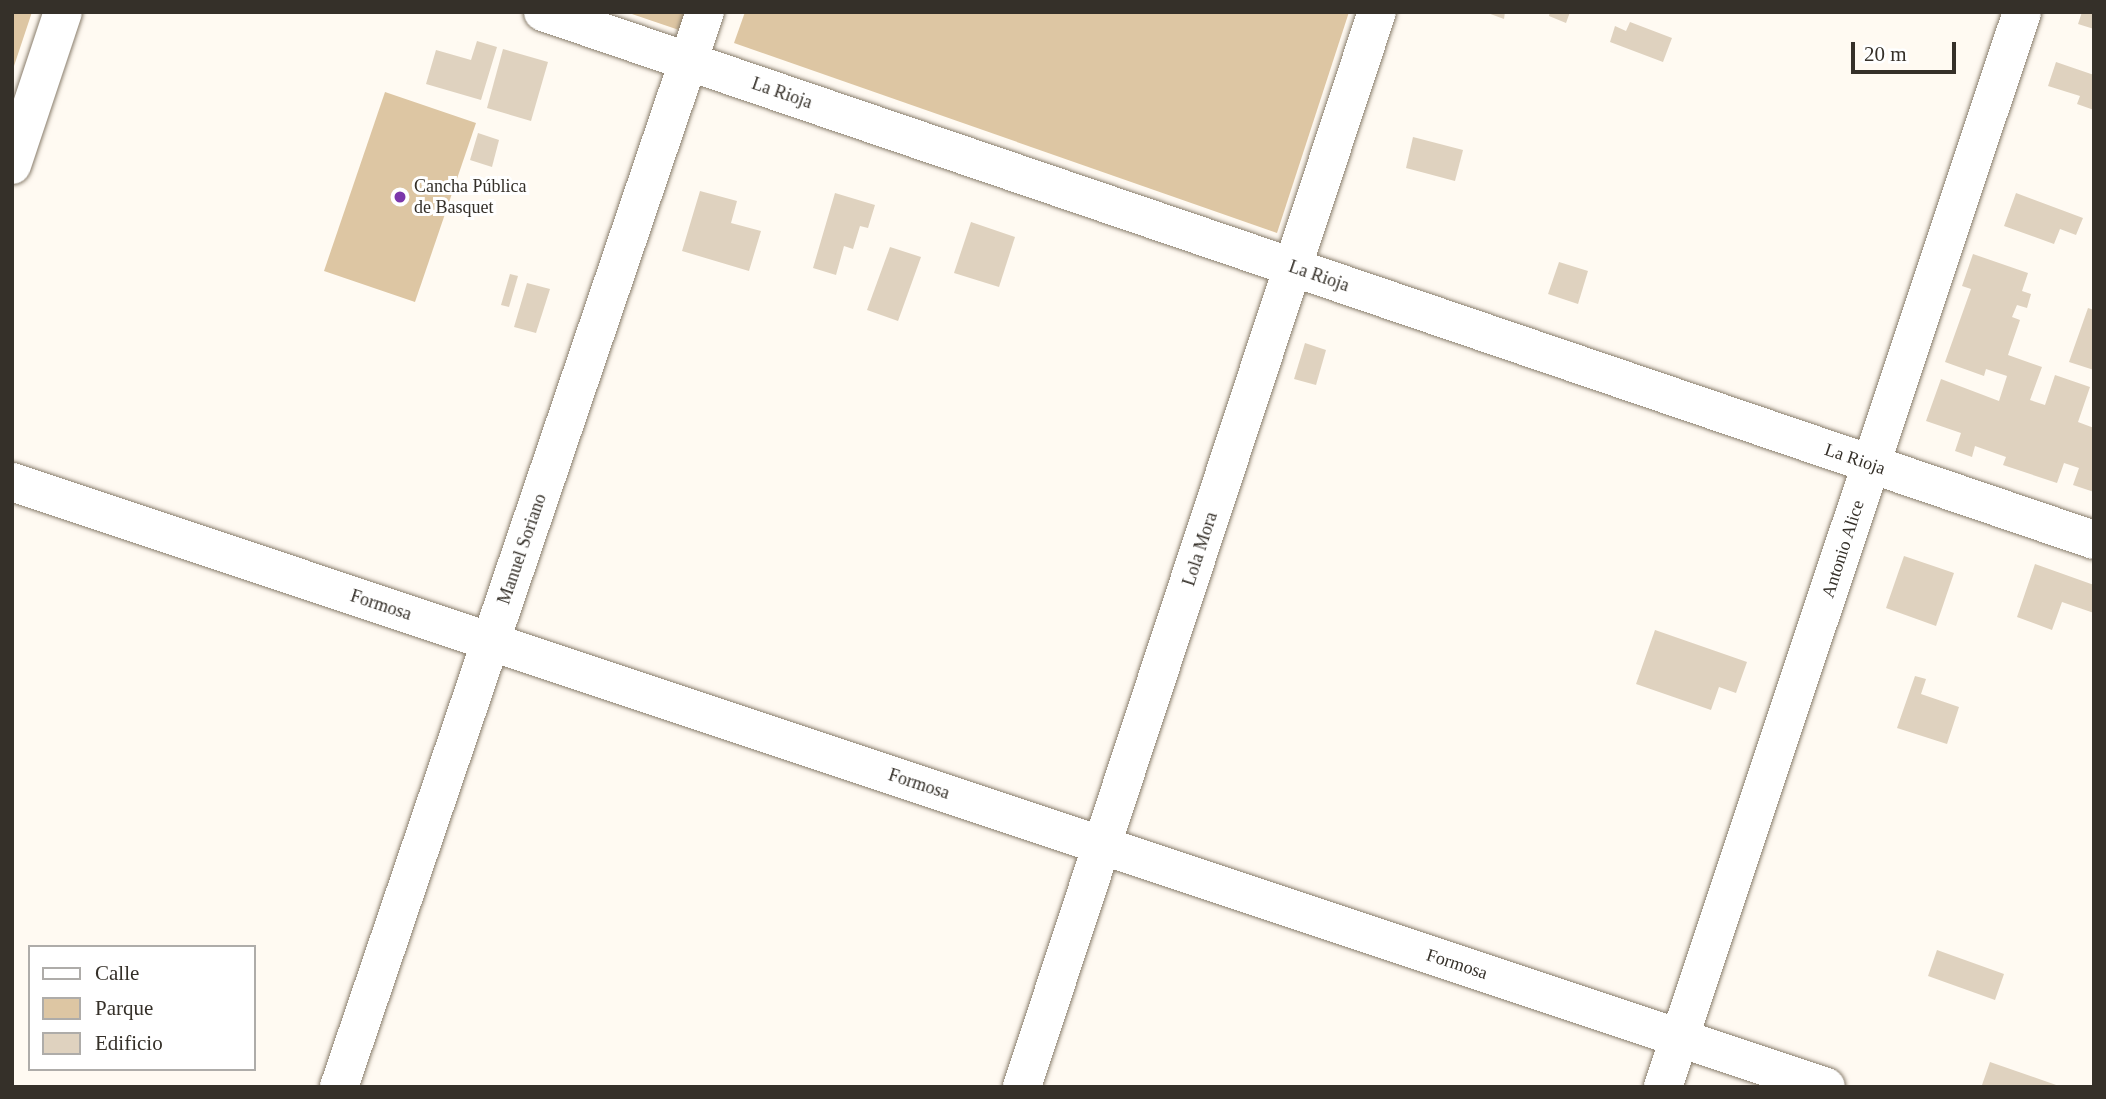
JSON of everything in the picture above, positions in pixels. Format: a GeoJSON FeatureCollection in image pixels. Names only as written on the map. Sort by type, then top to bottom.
{"type":"FeatureCollection","features":[{"type":"Feature","properties":{"kind":"street"},"geometry":{"type":"LineString","coordinates":[[12,165],[63,12]]}},
{"type":"Feature","properties":{"kind":"street","name":"La Rioja"},"geometry":{"type":"LineString","coordinates":[[543,12],[2094,540]]}},
{"type":"Feature","properties":{"kind":"street","name":"Manuel Soriano"},"geometry":{"type":"LineString","coordinates":[[339,1087],[705,12]]}},
{"type":"Feature","properties":{"kind":"street","name":"Lola Mora"},"geometry":{"type":"LineString","coordinates":[[1022,1087],[1377,12]]}},
{"type":"Feature","properties":{"kind":"street","name":"Antonio Alice"},"geometry":{"type":"LineString","coordinates":[[1663,1087],[2022,12]]}},
{"type":"Feature","properties":{"kind":"street","name":"Formosa"},"geometry":{"type":"LineString","coordinates":[[12,482],[1826,1087]]}},
{"type":"Feature","properties":{"kind":"green space"},"geometry":{"type":"Polygon","coordinates":[[[12,12],[32,12],[12,72],[12,12]]]}},
{"type":"Feature","properties":{"kind":"green space"},"geometry":{"type":"Polygon","coordinates":[[[626,12],[685,12],[679,30],[626,12]]]}},
{"type":"Feature","properties":{"kind":"green space"},"geometry":{"type":"Polygon","coordinates":[[[745,12],[1349,12],[1277,233],[734,43],[745,12]]]}},
{"type":"Feature","properties":{"kind":"green space","name":"Cancha Pública de Basquet"},"geometry":{"type":"Polygon","coordinates":[[[385,92],[476,123],[415,302],[324,271],[385,92]]]}},
{"type":"Feature","properties":{"kind":"building"},"geometry":{"type":"Polygon","coordinates":[[[1485,12],[1505,12],[1504,19],[1485,12]]]}},
{"type":"Feature","properties":{"kind":"building"},"geometry":{"type":"Polygon","coordinates":[[[1550,12],[1570,12],[1566,23],[1549,16],[1550,12]]]}},
{"type":"Feature","properties":{"kind":"building"},"geometry":{"type":"Polygon","coordinates":[[[2082,12],[2094,12],[2094,29],[2078,24],[2082,12]]]}},
{"type":"Feature","properties":{"kind":"building"},"geometry":{"type":"Polygon","coordinates":[[[1630,22],[1672,38],[1663,62],[1610,42],[1615,26],[1626,31],[1630,22]]]}},
{"type":"Feature","properties":{"kind":"building"},"geometry":{"type":"Polygon","coordinates":[[[477,41],[497,47],[481,100],[426,84],[436,50],[471,60],[477,41]]]}},
{"type":"Feature","properties":{"kind":"building"},"geometry":{"type":"Polygon","coordinates":[[[503,49],[548,62],[531,121],[487,108],[503,49]]]}},
{"type":"Feature","properties":{"kind":"building"},"geometry":{"type":"Polygon","coordinates":[[[2056,62],[2094,75],[2094,110],[2077,104],[2080,96],[2048,86],[2056,62]]]}},
{"type":"Feature","properties":{"kind":"building"},"geometry":{"type":"Polygon","coordinates":[[[478,133],[499,140],[492,167],[470,160],[478,133]]]}},
{"type":"Feature","properties":{"kind":"building"},"geometry":{"type":"Polygon","coordinates":[[[1413,137],[1463,150],[1455,181],[1406,168],[1413,137]]]}},
{"type":"Feature","properties":{"kind":"building"},"geometry":{"type":"Polygon","coordinates":[[[700,191],[737,201],[731,223],[761,231],[749,271],[682,251],[700,191]]]}},
{"type":"Feature","properties":{"kind":"building"},"geometry":{"type":"Polygon","coordinates":[[[835,193],[875,205],[868,228],[860,226],[853,249],[844,246],[836,275],[813,268],[835,193]]]}},
{"type":"Feature","properties":{"kind":"building"},"geometry":{"type":"Polygon","coordinates":[[[2016,193],[2083,218],[2076,235],[2060,229],[2054,244],[2004,226],[2016,193]]]}},
{"type":"Feature","properties":{"kind":"building"},"geometry":{"type":"Polygon","coordinates":[[[971,222],[1015,237],[999,287],[954,273],[971,222]]]}},
{"type":"Feature","properties":{"kind":"building"},"geometry":{"type":"Polygon","coordinates":[[[890,247],[921,257],[898,321],[867,310],[890,247]]]}},
{"type":"Feature","properties":{"kind":"building"},"geometry":{"type":"Polygon","coordinates":[[[1973,254],[2028,273],[2022,291],[2031,294],[2027,308],[2017,305],[2012,317],[2020,320],[2008,355],[2042,367],[2030,400],[2045,405],[2055,375],[2090,387],[2078,422],[2094,428],[2094,492],[2073,485],[2079,468],[2064,463],[2057,483],[2003,465],[2006,457],[1975,446],[1972,457],[1955,451],[1961,433],[1926,421],[1941,379],[1999,401],[2007,376],[1986,369],[1984,376],[1945,362],[1971,289],[1962,286],[1973,254]]]}},
{"type":"Feature","properties":{"kind":"building"},"geometry":{"type":"Polygon","coordinates":[[[1559,262],[1588,271],[1578,304],[1548,294],[1559,262]]]}},
{"type":"Feature","properties":{"kind":"building"},"geometry":{"type":"Polygon","coordinates":[[[510,274],[518,276],[509,307],[501,305],[510,274]]]}},
{"type":"Feature","properties":{"kind":"building"},"geometry":{"type":"Polygon","coordinates":[[[527,283],[550,289],[536,333],[514,327],[527,283]]]}},
{"type":"Feature","properties":{"kind":"building"},"geometry":{"type":"Polygon","coordinates":[[[2088,308],[2094,310],[2094,370],[2069,362],[2088,308]]]}},
{"type":"Feature","properties":{"kind":"building"},"geometry":{"type":"Polygon","coordinates":[[[1305,343],[1326,350],[1316,385],[1294,379],[1305,343]]]}},
{"type":"Feature","properties":{"kind":"building"},"geometry":{"type":"Polygon","coordinates":[[[1904,556],[1954,573],[1936,626],[1886,608],[1904,556]]]}},
{"type":"Feature","properties":{"kind":"building"},"geometry":{"type":"Polygon","coordinates":[[[2035,564],[2094,585],[2094,613],[2062,602],[2052,630],[2017,617],[2035,564]]]}},
{"type":"Feature","properties":{"kind":"building"},"geometry":{"type":"Polygon","coordinates":[[[1655,630],[1747,662],[1736,693],[1719,687],[1711,710],[1636,684],[1655,630]]]}},
{"type":"Feature","properties":{"kind":"building"},"geometry":{"type":"Polygon","coordinates":[[[1915,676],[1926,679],[1921,694],[1959,707],[1947,744],[1897,728],[1915,676]]]}},
{"type":"Feature","properties":{"kind":"building"},"geometry":{"type":"Polygon","coordinates":[[[1937,950],[2004,974],[1995,1000],[1928,976],[1937,950]]]}},
{"type":"Feature","properties":{"kind":"building"},"geometry":{"type":"Polygon","coordinates":[[[1990,1062],[2059,1087],[1987,1087],[1982,1085],[1990,1062]]]}},
{"type":"Feature","properties":{"kind":"place","name":"Cancha Pública de Basquet"},"geometry":{"type":"Point","coordinates":[400,197]}}]}
